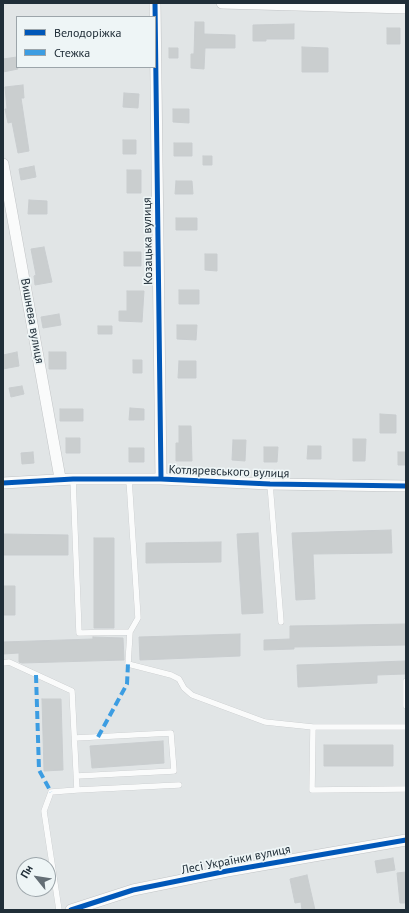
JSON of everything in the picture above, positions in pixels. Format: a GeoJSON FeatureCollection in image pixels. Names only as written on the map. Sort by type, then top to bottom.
{"type":"FeatureCollection","features":[{"type":"Feature","properties":{"kind":"street","name":"Козацька вулиця"},"geometry":{"type":"LineString","coordinates":[[155,3],[155,16]]}},
{"type":"Feature","properties":{"kind":"street"},"geometry":{"type":"LineString","coordinates":[[222,3],[406,8]]}},
{"type":"Feature","properties":{"kind":"street","name":"Козацька вулиця"},"geometry":{"type":"LineString","coordinates":[[156,68],[161,479]]}},
{"type":"Feature","properties":{"kind":"street","name":"Вишнева вулиця"},"geometry":{"type":"LineString","coordinates":[[3,164],[60,478]]}},
{"type":"Feature","properties":{"kind":"street","name":"Котляревського вулиця"},"geometry":{"type":"LineString","coordinates":[[3,483],[73,478],[161,479],[270,484],[406,486]]}},
{"type":"Feature","properties":{"kind":"street","name":"Лесі Українки вулиця"},"geometry":{"type":"LineString","coordinates":[[71,910],[141,889],[227,871],[406,840]]}},
{"type":"Feature","properties":{"kind":"lane"},"geometry":{"type":"LineString","coordinates":[[73,478],[79,633],[130,632]]}},
{"type":"Feature","properties":{"kind":"lane"},"geometry":{"type":"LineString","coordinates":[[129,479],[138,618],[130,632],[128,664],[171,675],[179,679],[184,688],[192,695],[264,722],[313,727],[406,727]]}},
{"type":"Feature","properties":{"kind":"lane"},"geometry":{"type":"LineString","coordinates":[[270,484],[281,622]]}},
{"type":"Feature","properties":{"kind":"lane"},"geometry":{"type":"LineString","coordinates":[[3,663],[9,662],[72,691],[77,790]]}},
{"type":"Feature","properties":{"kind":"lane"},"geometry":{"type":"LineString","coordinates":[[406,681],[406,706]]}},
{"type":"Feature","properties":{"kind":"lane"},"geometry":{"type":"LineString","coordinates":[[313,727],[312,790],[406,789]]}},
{"type":"Feature","properties":{"kind":"lane"},"geometry":{"type":"LineString","coordinates":[[75,738],[171,733],[174,771],[77,776]]}},
{"type":"Feature","properties":{"kind":"lane"},"geometry":{"type":"LineString","coordinates":[[59,910],[44,810],[51,792],[179,784]]}},
{"type":"Feature","properties":{"kind":"building"},"geometry":{"type":"Polygon","coordinates":[[[195,22],[204,22],[204,34],[235,35],[235,48],[205,48],[204,69],[191,68],[191,54],[194,54],[195,22]]]}},
{"type":"Feature","properties":{"kind":"building"},"geometry":{"type":"Polygon","coordinates":[[[294,24],[294,39],[266,39],[266,41],[253,41],[253,25],[294,24]]]}},
{"type":"Feature","properties":{"kind":"building"},"geometry":{"type":"Polygon","coordinates":[[[387,28],[400,28],[400,44],[387,44],[387,28]]]}},
{"type":"Feature","properties":{"kind":"building"},"geometry":{"type":"Polygon","coordinates":[[[302,47],[328,48],[328,72],[302,72],[302,47]]]}},
{"type":"Feature","properties":{"kind":"building"},"geometry":{"type":"Polygon","coordinates":[[[169,48],[178,48],[178,58],[169,58],[169,48]]]}},
{"type":"Feature","properties":{"kind":"building"},"geometry":{"type":"Polygon","coordinates":[[[16,57],[16,68],[18,69],[3,72],[3,59],[16,57]]]}},
{"type":"Feature","properties":{"kind":"building"},"geometry":{"type":"Polygon","coordinates":[[[23,85],[24,98],[21,98],[29,151],[18,153],[12,122],[8,123],[5,109],[7,109],[5,87],[23,85]]]}},
{"type":"Feature","properties":{"kind":"building"},"geometry":{"type":"Polygon","coordinates":[[[124,93],[139,94],[138,108],[123,107],[124,93]]]}},
{"type":"Feature","properties":{"kind":"building"},"geometry":{"type":"Polygon","coordinates":[[[173,109],[189,109],[189,123],[173,122],[173,109]]]}},
{"type":"Feature","properties":{"kind":"building"},"geometry":{"type":"Polygon","coordinates":[[[123,140],[136,140],[136,154],[123,154],[123,140]]]}},
{"type":"Feature","properties":{"kind":"building"},"geometry":{"type":"Polygon","coordinates":[[[174,143],[192,143],[192,156],[174,156],[174,143]]]}},
{"type":"Feature","properties":{"kind":"building"},"geometry":{"type":"Polygon","coordinates":[[[203,156],[212,156],[212,165],[203,165],[203,156]]]}},
{"type":"Feature","properties":{"kind":"building"},"geometry":{"type":"Polygon","coordinates":[[[34,166],[36,177],[21,180],[19,169],[34,166]]]}},
{"type":"Feature","properties":{"kind":"building"},"geometry":{"type":"Polygon","coordinates":[[[127,170],[141,170],[141,193],[127,193],[127,170]]]}},
{"type":"Feature","properties":{"kind":"building"},"geometry":{"type":"Polygon","coordinates":[[[176,181],[192,181],[193,194],[175,194],[176,181]]]}},
{"type":"Feature","properties":{"kind":"building"},"geometry":{"type":"Polygon","coordinates":[[[29,200],[47,201],[47,214],[28,214],[29,200]]]}},
{"type":"Feature","properties":{"kind":"building"},"geometry":{"type":"Polygon","coordinates":[[[176,218],[197,218],[197,230],[176,230],[176,218]]]}},
{"type":"Feature","properties":{"kind":"building"},"geometry":{"type":"Polygon","coordinates":[[[44,247],[52,282],[35,285],[34,276],[36,275],[31,249],[44,247]]]}},
{"type":"Feature","properties":{"kind":"building"},"geometry":{"type":"Polygon","coordinates":[[[124,252],[141,252],[141,266],[124,266],[124,252]]]}},
{"type":"Feature","properties":{"kind":"building"},"geometry":{"type":"Polygon","coordinates":[[[205,254],[217,254],[217,271],[205,270],[205,254]]]}},
{"type":"Feature","properties":{"kind":"building"},"geometry":{"type":"Polygon","coordinates":[[[179,290],[199,290],[199,304],[179,304],[179,290]]]}},
{"type":"Feature","properties":{"kind":"building"},"geometry":{"type":"Polygon","coordinates":[[[127,291],[144,291],[142,322],[119,321],[119,311],[127,311],[127,291]]]}},
{"type":"Feature","properties":{"kind":"building"},"geometry":{"type":"Polygon","coordinates":[[[59,314],[61,325],[43,328],[41,317],[59,314]]]}},
{"type":"Feature","properties":{"kind":"building"},"geometry":{"type":"Polygon","coordinates":[[[177,325],[197,325],[196,340],[177,339],[177,325]]]}},
{"type":"Feature","properties":{"kind":"building"},"geometry":{"type":"Polygon","coordinates":[[[98,326],[112,326],[112,334],[98,334],[98,326]]]}},
{"type":"Feature","properties":{"kind":"building"},"geometry":{"type":"Polygon","coordinates":[[[17,352],[19,366],[3,369],[3,355],[17,352]]]}},
{"type":"Feature","properties":{"kind":"building"},"geometry":{"type":"Polygon","coordinates":[[[49,352],[66,352],[66,369],[49,369],[49,352]]]}},
{"type":"Feature","properties":{"kind":"building"},"geometry":{"type":"Polygon","coordinates":[[[133,360],[142,360],[142,373],[133,373],[133,360]]]}},
{"type":"Feature","properties":{"kind":"building"},"geometry":{"type":"Polygon","coordinates":[[[179,361],[196,361],[196,378],[178,378],[179,361]]]}},
{"type":"Feature","properties":{"kind":"building"},"geometry":{"type":"Polygon","coordinates":[[[22,386],[24,394],[11,397],[9,388],[22,386]]]}},
{"type":"Feature","properties":{"kind":"building"},"geometry":{"type":"Polygon","coordinates":[[[130,408],[144,409],[144,420],[129,420],[130,408]]]}},
{"type":"Feature","properties":{"kind":"building"},"geometry":{"type":"Polygon","coordinates":[[[60,409],[83,409],[83,421],[60,421],[60,409]]]}},
{"type":"Feature","properties":{"kind":"building"},"geometry":{"type":"Polygon","coordinates":[[[380,414],[396,415],[396,433],[380,433],[380,414]]]}},
{"type":"Feature","properties":{"kind":"building"},"geometry":{"type":"Polygon","coordinates":[[[179,426],[191,426],[192,461],[176,461],[176,443],[179,443],[179,426]]]}},
{"type":"Feature","properties":{"kind":"building"},"geometry":{"type":"Polygon","coordinates":[[[66,438],[80,438],[80,453],[66,453],[66,438]]]}},
{"type":"Feature","properties":{"kind":"building"},"geometry":{"type":"Polygon","coordinates":[[[353,439],[366,439],[365,461],[353,461],[353,439]]]}},
{"type":"Feature","properties":{"kind":"building"},"geometry":{"type":"Polygon","coordinates":[[[233,440],[246,440],[245,461],[232,460],[233,440]]]}},
{"type":"Feature","properties":{"kind":"building"},"geometry":{"type":"Polygon","coordinates":[[[308,446],[321,446],[321,459],[307,459],[308,446]]]}},
{"type":"Feature","properties":{"kind":"building"},"geometry":{"type":"Polygon","coordinates":[[[264,447],[278,447],[277,462],[264,462],[264,447]]]}},
{"type":"Feature","properties":{"kind":"building"},"geometry":{"type":"Polygon","coordinates":[[[129,448],[144,448],[144,462],[129,462],[129,448]]]}},
{"type":"Feature","properties":{"kind":"building"},"geometry":{"type":"Polygon","coordinates":[[[33,452],[34,463],[22,464],[21,453],[33,452]]]}},
{"type":"Feature","properties":{"kind":"building"},"geometry":{"type":"Polygon","coordinates":[[[398,452],[406,452],[406,465],[398,465],[398,452]]]}},
{"type":"Feature","properties":{"kind":"building"},"geometry":{"type":"Polygon","coordinates":[[[391,530],[392,553],[313,554],[315,599],[296,600],[292,533],[391,530]]]}},
{"type":"Feature","properties":{"kind":"building"},"geometry":{"type":"Polygon","coordinates":[[[258,533],[263,613],[242,614],[237,534],[258,533]]]}},
{"type":"Feature","properties":{"kind":"building"},"geometry":{"type":"Polygon","coordinates":[[[3,534],[68,535],[68,555],[3,555],[3,534]]]}},
{"type":"Feature","properties":{"kind":"building"},"geometry":{"type":"Polygon","coordinates":[[[94,538],[114,538],[114,628],[94,628],[94,538]]]}},
{"type":"Feature","properties":{"kind":"building"},"geometry":{"type":"Polygon","coordinates":[[[221,542],[221,562],[146,563],[146,543],[221,542]]]}},
{"type":"Feature","properties":{"kind":"building"},"geometry":{"type":"Polygon","coordinates":[[[3,586],[15,586],[15,615],[3,615],[3,586]]]}},
{"type":"Feature","properties":{"kind":"building"},"geometry":{"type":"Polygon","coordinates":[[[406,624],[406,645],[294,647],[294,649],[264,650],[264,640],[290,639],[290,626],[406,624]]]}},
{"type":"Feature","properties":{"kind":"building"},"geometry":{"type":"Polygon","coordinates":[[[240,634],[240,656],[140,660],[139,637],[240,634]]]}},
{"type":"Feature","properties":{"kind":"building"},"geometry":{"type":"Polygon","coordinates":[[[93,637],[123,638],[124,660],[22,663],[19,662],[19,653],[3,654],[3,642],[93,639],[93,637]]]}},
{"type":"Feature","properties":{"kind":"building"},"geometry":{"type":"Polygon","coordinates":[[[405,661],[405,674],[377,675],[377,683],[298,687],[297,665],[405,661]]]}},
{"type":"Feature","properties":{"kind":"building"},"geometry":{"type":"Polygon","coordinates":[[[42,699],[61,699],[63,770],[44,771],[42,699]]]}},
{"type":"Feature","properties":{"kind":"building"},"geometry":{"type":"Polygon","coordinates":[[[163,741],[164,763],[92,768],[90,746],[163,741]]]}},
{"type":"Feature","properties":{"kind":"building"},"geometry":{"type":"Polygon","coordinates":[[[324,745],[393,745],[393,766],[324,766],[324,745]]]}},
{"type":"Feature","properties":{"kind":"building"},"geometry":{"type":"Polygon","coordinates":[[[393,858],[395,870],[377,873],[375,861],[393,858]]]}},
{"type":"Feature","properties":{"kind":"building"},"geometry":{"type":"Polygon","coordinates":[[[406,872],[406,903],[400,903],[397,873],[406,872]]]}},
{"type":"Feature","properties":{"kind":"building"},"geometry":{"type":"Polygon","coordinates":[[[307,875],[315,910],[302,910],[301,902],[295,903],[290,879],[307,875]]]}},
{"type":"Feature","properties":{"kind":"marked path"},"geometry":{"type":"LineString","coordinates":[[98,737],[127,684],[128,664]]}},
{"type":"Feature","properties":{"kind":"marked path"},"geometry":{"type":"LineString","coordinates":[[36,675],[39,770],[51,792]]}},
{"type":"Feature","properties":{"kind":"cycle path"},"geometry":{"type":"LineString","coordinates":[[155,3],[155,16]]}},
{"type":"Feature","properties":{"kind":"cycle path"},"geometry":{"type":"LineString","coordinates":[[156,68],[161,479]]}},
{"type":"Feature","properties":{"kind":"cycle path"},"geometry":{"type":"LineString","coordinates":[[3,483],[73,479],[161,479],[270,484],[406,486]]}},
{"type":"Feature","properties":{"kind":"cycle path"},"geometry":{"type":"LineString","coordinates":[[71,910],[133,890],[227,871],[406,840]]}}]}
